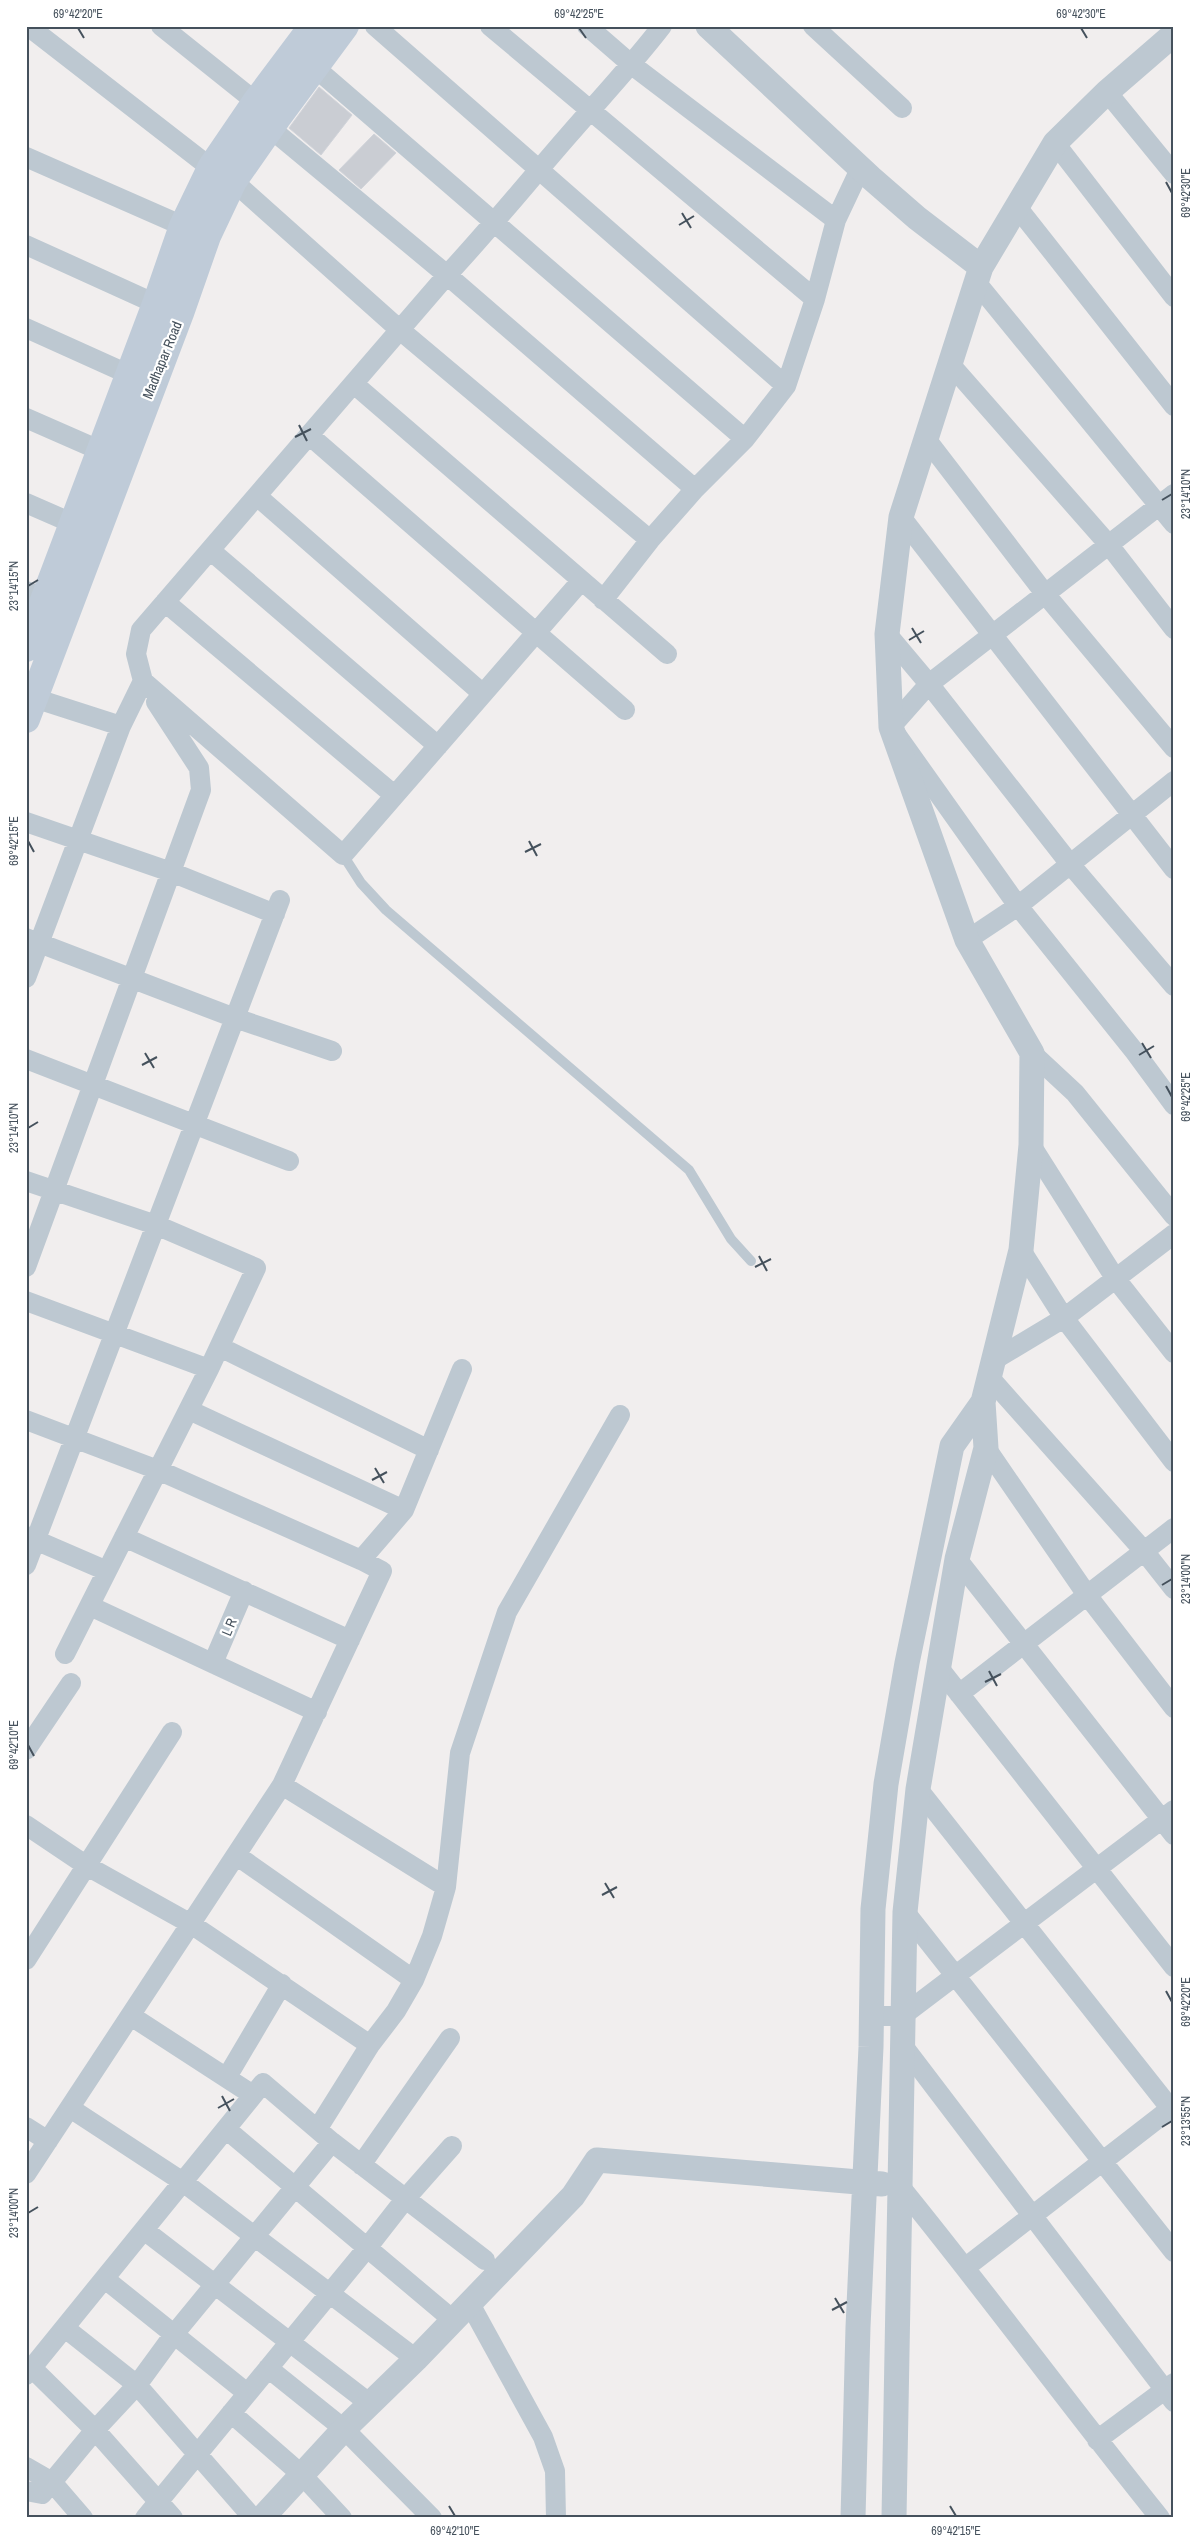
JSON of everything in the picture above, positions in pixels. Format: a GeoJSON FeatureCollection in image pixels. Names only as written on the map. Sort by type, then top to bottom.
{"type":"FeatureCollection","features":[{"type":"Feature","properties":{"kind":"main road","name":"Madhapar Road"},"geometry":{"type":"LineString","coordinates":[[30,709],[180,313],[207,236],[222,175],[256,102],[307,41],[345,26]]}},
{"type":"Feature","properties":{"kind":"main road","name":"Madhapar Road"},"geometry":{"type":"LineString","coordinates":[[26,648],[36,595],[72,523],[156,304],[183,226],[222,175],[270,128],[307,41]]}},
{"type":"Feature","properties":{"kind":"street"},"geometry":{"type":"LineString","coordinates":[[28,26],[222,175],[400,330],[650,540]]}},
{"type":"Feature","properties":{"kind":"street"},"geometry":{"type":"LineString","coordinates":[[161,26],[256,102]]}},
{"type":"Feature","properties":{"kind":"street"},"geometry":{"type":"LineString","coordinates":[[375,26],[786,386]]}},
{"type":"Feature","properties":{"kind":"street"},"geometry":{"type":"LineString","coordinates":[[490,26],[814,299]]}},
{"type":"Feature","properties":{"kind":"street"},"geometry":{"type":"LineString","coordinates":[[587,26],[632,65],[836,220]]}},
{"type":"Feature","properties":{"kind":"street"},"geometry":{"type":"LineString","coordinates":[[26,1267],[201,790],[199,768],[143,681],[136,654],[141,630],[400,330],[496,222],[590,111],[632,65],[662,26]]}},
{"type":"Feature","properties":{"kind":"street"},"geometry":{"type":"LineString","coordinates":[[708,26],[979,275],[1166,500],[1174,524]]}},
{"type":"Feature","properties":{"kind":"street"},"geometry":{"type":"LineString","coordinates":[[813,26],[902,108]]}},
{"type":"Feature","properties":{"kind":"street"},"geometry":{"type":"LineString","coordinates":[[1174,34],[1107,92],[1055,143],[1016,207],[979,275],[901,517],[887,634],[891,726],[967,940],[1032,1053],[1075,1093],[1174,1216]]}},
{"type":"Feature","properties":{"kind":"street"},"geometry":{"type":"LineString","coordinates":[[307,41],[496,222],[745,439]]}},
{"type":"Feature","properties":{"kind":"street"},"geometry":{"type":"LineString","coordinates":[[1107,92],[1174,174]]}},
{"type":"Feature","properties":{"kind":"street"},"geometry":{"type":"LineString","coordinates":[[270,128],[447,276],[695,490]]}},
{"type":"Feature","properties":{"kind":"street"},"geometry":{"type":"LineString","coordinates":[[1055,143],[1174,297]]}},
{"type":"Feature","properties":{"kind":"street"},"geometry":{"type":"LineString","coordinates":[[26,157],[183,226]]}},
{"type":"Feature","properties":{"kind":"street"},"geometry":{"type":"LineString","coordinates":[[603,600],[650,540],[745,439],[786,386],[814,299],[836,220],[866,173]]}},
{"type":"Feature","properties":{"kind":"street"},"geometry":{"type":"LineString","coordinates":[[1016,207],[1174,406]]}},
{"type":"Feature","properties":{"kind":"street"},"geometry":{"type":"LineString","coordinates":[[26,245],[156,304]]}},
{"type":"Feature","properties":{"kind":"street"},"geometry":{"type":"LineString","coordinates":[[26,328],[128,374]]}},
{"type":"Feature","properties":{"kind":"street"},"geometry":{"type":"LineString","coordinates":[[951,365],[1109,545],[1174,629]]}},
{"type":"Feature","properties":{"kind":"street"},"geometry":{"type":"LineString","coordinates":[[354,384],[667,654]]}},
{"type":"Feature","properties":{"kind":"street"},"geometry":{"type":"LineString","coordinates":[[26,418],[99,450]]}},
{"type":"Feature","properties":{"kind":"street"},"geometry":{"type":"LineString","coordinates":[[309,435],[626,710]]}},
{"type":"Feature","properties":{"kind":"street"},"geometry":{"type":"LineString","coordinates":[[927,440],[1046,594],[1174,748]]}},
{"type":"Feature","properties":{"kind":"street"},"geometry":{"type":"LineString","coordinates":[[257,496],[483,694]]}},
{"type":"Feature","properties":{"kind":"street"},"geometry":{"type":"LineString","coordinates":[[891,726],[929,684],[992,637],[1166,500]]}},
{"type":"Feature","properties":{"kind":"street"},"geometry":{"type":"LineString","coordinates":[[26,503],[72,523]]}},
{"type":"Feature","properties":{"kind":"street"},"geometry":{"type":"LineString","coordinates":[[901,517],[1130,816],[1174,869]]}},
{"type":"Feature","properties":{"kind":"street"},"geometry":{"type":"LineString","coordinates":[[210,550],[438,746]]}},
{"type":"Feature","properties":{"kind":"street"},"geometry":{"type":"LineString","coordinates":[[143,681],[343,855],[581,581]]}},
{"type":"Feature","properties":{"kind":"street"},"geometry":{"type":"LineString","coordinates":[[165,602],[394,795]]}},
{"type":"Feature","properties":{"kind":"street"},"geometry":{"type":"LineString","coordinates":[[887,634],[929,684],[1070,864],[1174,986]]}},
{"type":"Feature","properties":{"kind":"street"},"geometry":{"type":"LineString","coordinates":[[26,978],[33,940],[79,839],[121,726],[143,681]]}},
{"type":"Feature","properties":{"kind":"street"},"geometry":{"type":"LineString","coordinates":[[30,709],[121,726]]}},
{"type":"Feature","properties":{"kind":"street"},"geometry":{"type":"LineString","coordinates":[[891,726],[1018,906],[1135,1052],[1174,1105]]}},
{"type":"Feature","properties":{"kind":"street"},"geometry":{"type":"LineString","coordinates":[[967,940],[1018,906],[1174,781]]}},
{"type":"Feature","properties":{"kind":"street"},"geometry":{"type":"LineString","coordinates":[[26,822],[278,907],[74,1439],[31,1538],[26,1565]]}},
{"type":"Feature","properties":{"kind":"street"},"geometry":{"type":"LineString","coordinates":[[33,940],[132,980],[332,1051]]}},
{"type":"Feature","properties":{"kind":"street"},"geometry":{"type":"LineString","coordinates":[[894,2518],[905,1912],[918,1789],[957,1559],[986,1448],[983,1402],[1021,1250],[1031,1145],[1032,1053]]}},
{"type":"Feature","properties":{"kind":"street"},"geometry":{"type":"LineString","coordinates":[[26,1059],[289,1161]]}},
{"type":"Feature","properties":{"kind":"street"},"geometry":{"type":"LineString","coordinates":[[1031,1145],[1115,1278],[1174,1353]]}},
{"type":"Feature","properties":{"kind":"street"},"geometry":{"type":"LineString","coordinates":[[26,1181],[156,1226],[256,1268],[210,1369],[65,1654]]}},
{"type":"Feature","properties":{"kind":"street"},"geometry":{"type":"LineString","coordinates":[[992,1369],[1064,1318],[1174,1234]]}},
{"type":"Feature","properties":{"kind":"street"},"geometry":{"type":"LineString","coordinates":[[1021,1250],[1064,1318],[1174,1462]]}},
{"type":"Feature","properties":{"kind":"street"},"geometry":{"type":"LineString","coordinates":[[26,1301],[210,1369]]}},
{"type":"Feature","properties":{"kind":"street"},"geometry":{"type":"LineString","coordinates":[[220,1347],[429,1450]]}},
{"type":"Feature","properties":{"kind":"street"},"geometry":{"type":"LineString","coordinates":[[360,1560],[404,1510],[462,1368]]}},
{"type":"Feature","properties":{"kind":"street"},"geometry":{"type":"LineString","coordinates":[[992,1369],[1174,1589]]}},
{"type":"Feature","properties":{"kind":"street"},"geometry":{"type":"LineString","coordinates":[[853,2518],[864,2182],[871,2047],[873,1910],[886,1784],[907,1663],[952,1446],[983,1402]]}},
{"type":"Feature","properties":{"kind":"street"},"geometry":{"type":"LineString","coordinates":[[189,1410],[404,1510]]}},
{"type":"Feature","properties":{"kind":"street"},"geometry":{"type":"LineString","coordinates":[[26,2491],[42,2494],[95,2430],[137,2385],[175,2333],[294,2188],[325,2135],[370,2046],[396,2011],[414,1980],[432,1936],[446,1887],[460,1753],[507,1612],[620,1415]]}},
{"type":"Feature","properties":{"kind":"street"},"geometry":{"type":"LineString","coordinates":[[26,1420],[158,1470],[382,1571],[282,1785],[26,2174]]}},
{"type":"Feature","properties":{"kind":"street"},"geometry":{"type":"LineString","coordinates":[[986,1448],[1087,1595],[1174,1708]]}},
{"type":"Feature","properties":{"kind":"street"},"geometry":{"type":"LineString","coordinates":[[959,1694],[1174,1528]]}},
{"type":"Feature","properties":{"kind":"street"},"geometry":{"type":"LineString","coordinates":[[124,1537],[350,1640]]}},
{"type":"Feature","properties":{"kind":"street"},"geometry":{"type":"LineString","coordinates":[[31,1538],[107,1571]]}},
{"type":"Feature","properties":{"kind":"street"},"geometry":{"type":"LineString","coordinates":[[870,2016],[902,2016],[957,1977],[1096,1870],[1170,1821],[1023,1644],[957,1559]]}},
{"type":"Feature","properties":{"kind":"street","name":"L R"},"geometry":{"type":"LineString","coordinates":[[213,1663],[244,1592]]}},
{"type":"Feature","properties":{"kind":"street"},"geometry":{"type":"LineString","coordinates":[[90,1606],[316,1712]]}},
{"type":"Feature","properties":{"kind":"street"},"geometry":{"type":"LineString","coordinates":[[939,1668],[1174,1967]]}},
{"type":"Feature","properties":{"kind":"street"},"geometry":{"type":"LineString","coordinates":[[26,1750],[71,1683]]}},
{"type":"Feature","properties":{"kind":"street"},"geometry":{"type":"LineString","coordinates":[[26,1960],[172,1732]]}},
{"type":"Feature","properties":{"kind":"street"},"geometry":{"type":"LineString","coordinates":[[282,1785],[446,1887]]}},
{"type":"Feature","properties":{"kind":"street"},"geometry":{"type":"LineString","coordinates":[[918,1789],[1024,1925],[1173,2109],[1102,2161],[966,2267]]}},
{"type":"Feature","properties":{"kind":"street"},"geometry":{"type":"LineString","coordinates":[[26,1825],[87,1866],[191,1924],[282,1984],[370,2046]]}},
{"type":"Feature","properties":{"kind":"street"},"geometry":{"type":"LineString","coordinates":[[236,1855],[414,1980]]}},
{"type":"Feature","properties":{"kind":"street"},"geometry":{"type":"LineString","coordinates":[[905,1912],[1174,2252]]}},
{"type":"Feature","properties":{"kind":"street"},"geometry":{"type":"LineString","coordinates":[[226,2077],[282,1984]]}},
{"type":"Feature","properties":{"kind":"street"},"geometry":{"type":"LineString","coordinates":[[131,2016],[253,2095]]}},
{"type":"Feature","properties":{"kind":"street"},"geometry":{"type":"LineString","coordinates":[[361,2165],[450,2038]]}},
{"type":"Feature","properties":{"kind":"street"},"geometry":{"type":"LineString","coordinates":[[904,2047],[1032,2216],[1171,2392],[1097,2440]]}},
{"type":"Feature","properties":{"kind":"street"},"geometry":{"type":"LineString","coordinates":[[173,2518],[95,2430],[29,2372],[263,2083],[361,2165],[485,2260]]}},
{"type":"Feature","properties":{"kind":"street"},"geometry":{"type":"LineString","coordinates":[[70,2108],[183,2182],[416,2359]]}},
{"type":"Feature","properties":{"kind":"street"},"geometry":{"type":"LineString","coordinates":[[26,2126],[48,2141]]}},
{"type":"Feature","properties":{"kind":"street"},"geometry":{"type":"LineString","coordinates":[[226,2129],[453,2320]]}},
{"type":"Feature","properties":{"kind":"street"},"geometry":{"type":"LineString","coordinates":[[145,2518],[406,2198],[452,2146]]}},
{"type":"Feature","properties":{"kind":"street"},"geometry":{"type":"LineString","coordinates":[[262,2518],[369,2403],[416,2359],[572,2196],[597,2160],[899,2185],[966,2267],[1097,2440],[1160,2518]]}},
{"type":"Feature","properties":{"kind":"street"},"geometry":{"type":"LineString","coordinates":[[144,2230],[291,2341],[369,2403]]}},
{"type":"Feature","properties":{"kind":"street"},"geometry":{"type":"LineString","coordinates":[[105,2278],[248,2393]]}},
{"type":"Feature","properties":{"kind":"street"},"geometry":{"type":"LineString","coordinates":[[475,2296],[543,2437],[555,2471],[556,2518]]}},
{"type":"Feature","properties":{"kind":"street"},"geometry":{"type":"LineString","coordinates":[[65,2328],[137,2385],[253,2518]]}},
{"type":"Feature","properties":{"kind":"street"},"geometry":{"type":"LineString","coordinates":[[268,2368],[344,2429],[432,2518]]}},
{"type":"Feature","properties":{"kind":"street"},"geometry":{"type":"LineString","coordinates":[[232,2413],[301,2474],[342,2518]]}},
{"type":"Feature","properties":{"kind":"street"},"geometry":{"type":"LineString","coordinates":[[26,2466],[52,2482],[83,2518]]}},
{"type":"Feature","properties":{"kind":"lane"},"geometry":{"type":"LineString","coordinates":[[343,855],[361,883],[386,910],[689,1170],[704,1191],[715,1214],[731,1238],[751,1261]]}},
{"type":"Feature","properties":{"kind":"building"},"geometry":{"type":"Polygon","coordinates":[[[319,87],[352,115],[321,155],[289,128],[319,87]]]}},
{"type":"Feature","properties":{"kind":"building"},"geometry":{"type":"Polygon","coordinates":[[[374,134],[396,153],[361,189],[339,170],[374,134]]]}}]}
